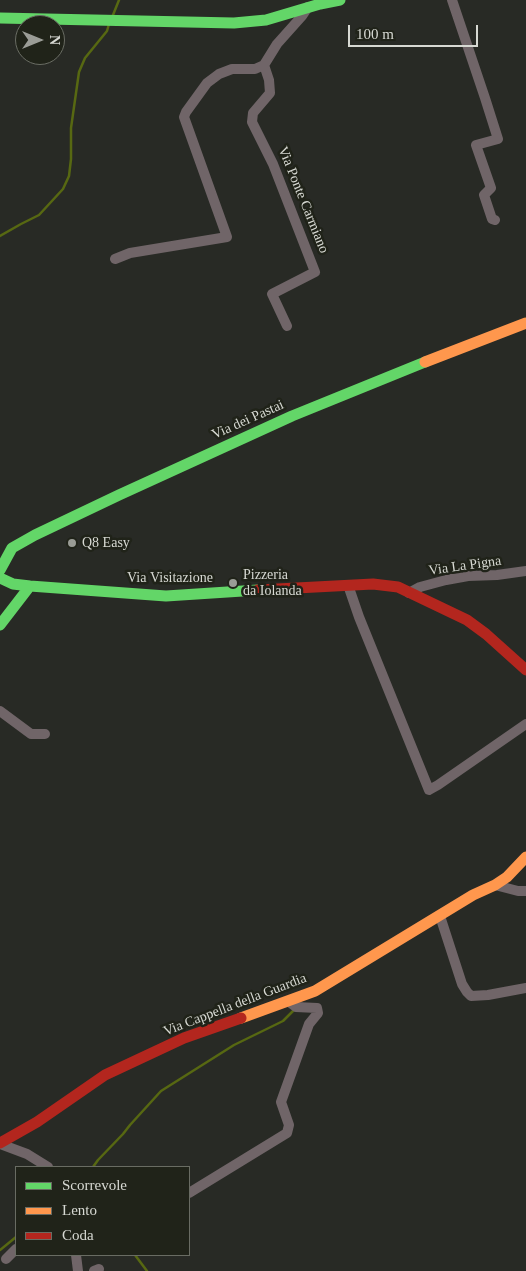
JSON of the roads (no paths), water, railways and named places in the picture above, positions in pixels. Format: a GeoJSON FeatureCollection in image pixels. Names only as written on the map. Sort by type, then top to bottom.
{"type":"FeatureCollection","features":[{"type":"Feature","properties":{"kind":"street"},"geometry":{"type":"LineString","coordinates":[[0,18],[234,23],[266,20],[308,7],[340,0]]}},
{"type":"Feature","properties":{"kind":"street"},"geometry":{"type":"LineString","coordinates":[[452,0],[498,139],[476,145],[491,188],[484,195],[492,219],[496,220]]}},
{"type":"Feature","properties":{"kind":"street"},"geometry":{"type":"LineString","coordinates":[[115,259],[130,253],[227,237],[184,117],[207,83],[219,74],[232,69],[255,69],[264,65],[277,44],[308,7]]}},
{"type":"Feature","properties":{"kind":"street","name":"Via Ponte Carmiano"},"geometry":{"type":"LineString","coordinates":[[264,65],[269,80],[270,93],[253,113],[252,122],[273,164],[315,272],[272,294],[287,326]]}},
{"type":"Feature","properties":{"kind":"street","name":"Via dei Pastai"},"geometry":{"type":"LineString","coordinates":[[0,570],[12,548],[119,495],[292,416],[526,323]]}},
{"type":"Feature","properties":{"kind":"street","name":"Via La Pigna"},"geometry":{"type":"LineString","coordinates":[[409,593],[420,587],[446,580],[468,576],[526,571]]}},
{"type":"Feature","properties":{"kind":"street","name":"Via Visitazione"},"geometry":{"type":"LineString","coordinates":[[0,578],[13,584],[30,586],[166,596],[373,584],[398,587],[467,620],[486,634],[526,670]]}},
{"type":"Feature","properties":{"kind":"street"},"geometry":{"type":"LineString","coordinates":[[0,626],[30,586]]}},
{"type":"Feature","properties":{"kind":"street"},"geometry":{"type":"LineString","coordinates":[[348,586],[358,617],[429,790],[526,724]]}},
{"type":"Feature","properties":{"kind":"street"},"geometry":{"type":"LineString","coordinates":[[0,711],[32,734],[45,734]]}},
{"type":"Feature","properties":{"kind":"street","name":"Via Cappella della Guardia"},"geometry":{"type":"LineString","coordinates":[[0,1144],[37,1122],[105,1075],[184,1038],[295,1005],[315,991],[442,920],[473,895],[507,877],[526,856]]}},
{"type":"Feature","properties":{"kind":"street"},"geometry":{"type":"LineString","coordinates":[[495,885],[518,891],[526,891]]}},
{"type":"Feature","properties":{"kind":"street"},"geometry":{"type":"LineString","coordinates":[[442,920],[466,992],[471,996],[488,995],[526,988]]}},
{"type":"Feature","properties":{"kind":"street"},"geometry":{"type":"LineString","coordinates":[[190,1192],[288,1133],[289,1125],[281,1102],[308,1024],[318,1013],[317,1008],[295,1005]]}},
{"type":"Feature","properties":{"kind":"street"},"geometry":{"type":"LineString","coordinates":[[0,1144],[27,1154],[46,1166]]}},
{"type":"Feature","properties":{"kind":"street"},"geometry":{"type":"LineString","coordinates":[[6,1258],[15,1250]]}},
{"type":"Feature","properties":{"kind":"street"},"geometry":{"type":"LineString","coordinates":[[76,1256],[78,1271]]}},
{"type":"Feature","properties":{"kind":"waterway"},"geometry":{"type":"LineString","coordinates":[[113,15],[119,0]]}},
{"type":"Feature","properties":{"kind":"waterway"},"geometry":{"type":"LineString","coordinates":[[0,236],[39,215],[63,189],[69,176],[71,128],[79,72],[85,58],[107,31],[109,24]]}},
{"type":"Feature","properties":{"kind":"waterway"},"geometry":{"type":"LineString","coordinates":[[94,1166],[161,1091],[234,1045],[283,1021],[294,1010]]}},
{"type":"Feature","properties":{"kind":"waterway"},"geometry":{"type":"LineString","coordinates":[[0,1250],[15,1238]]}},
{"type":"Feature","properties":{"kind":"waterway"},"geometry":{"type":"LineString","coordinates":[[136,1256],[147,1271]]}},
{"type":"Feature","properties":{"kind":"place","name":"Q8 Easy"},"geometry":{"type":"Point","coordinates":[72,543]}},
{"type":"Feature","properties":{"kind":"place","name":"Pizzeria da Iolanda"},"geometry":{"type":"Point","coordinates":[233,583]}}]}
